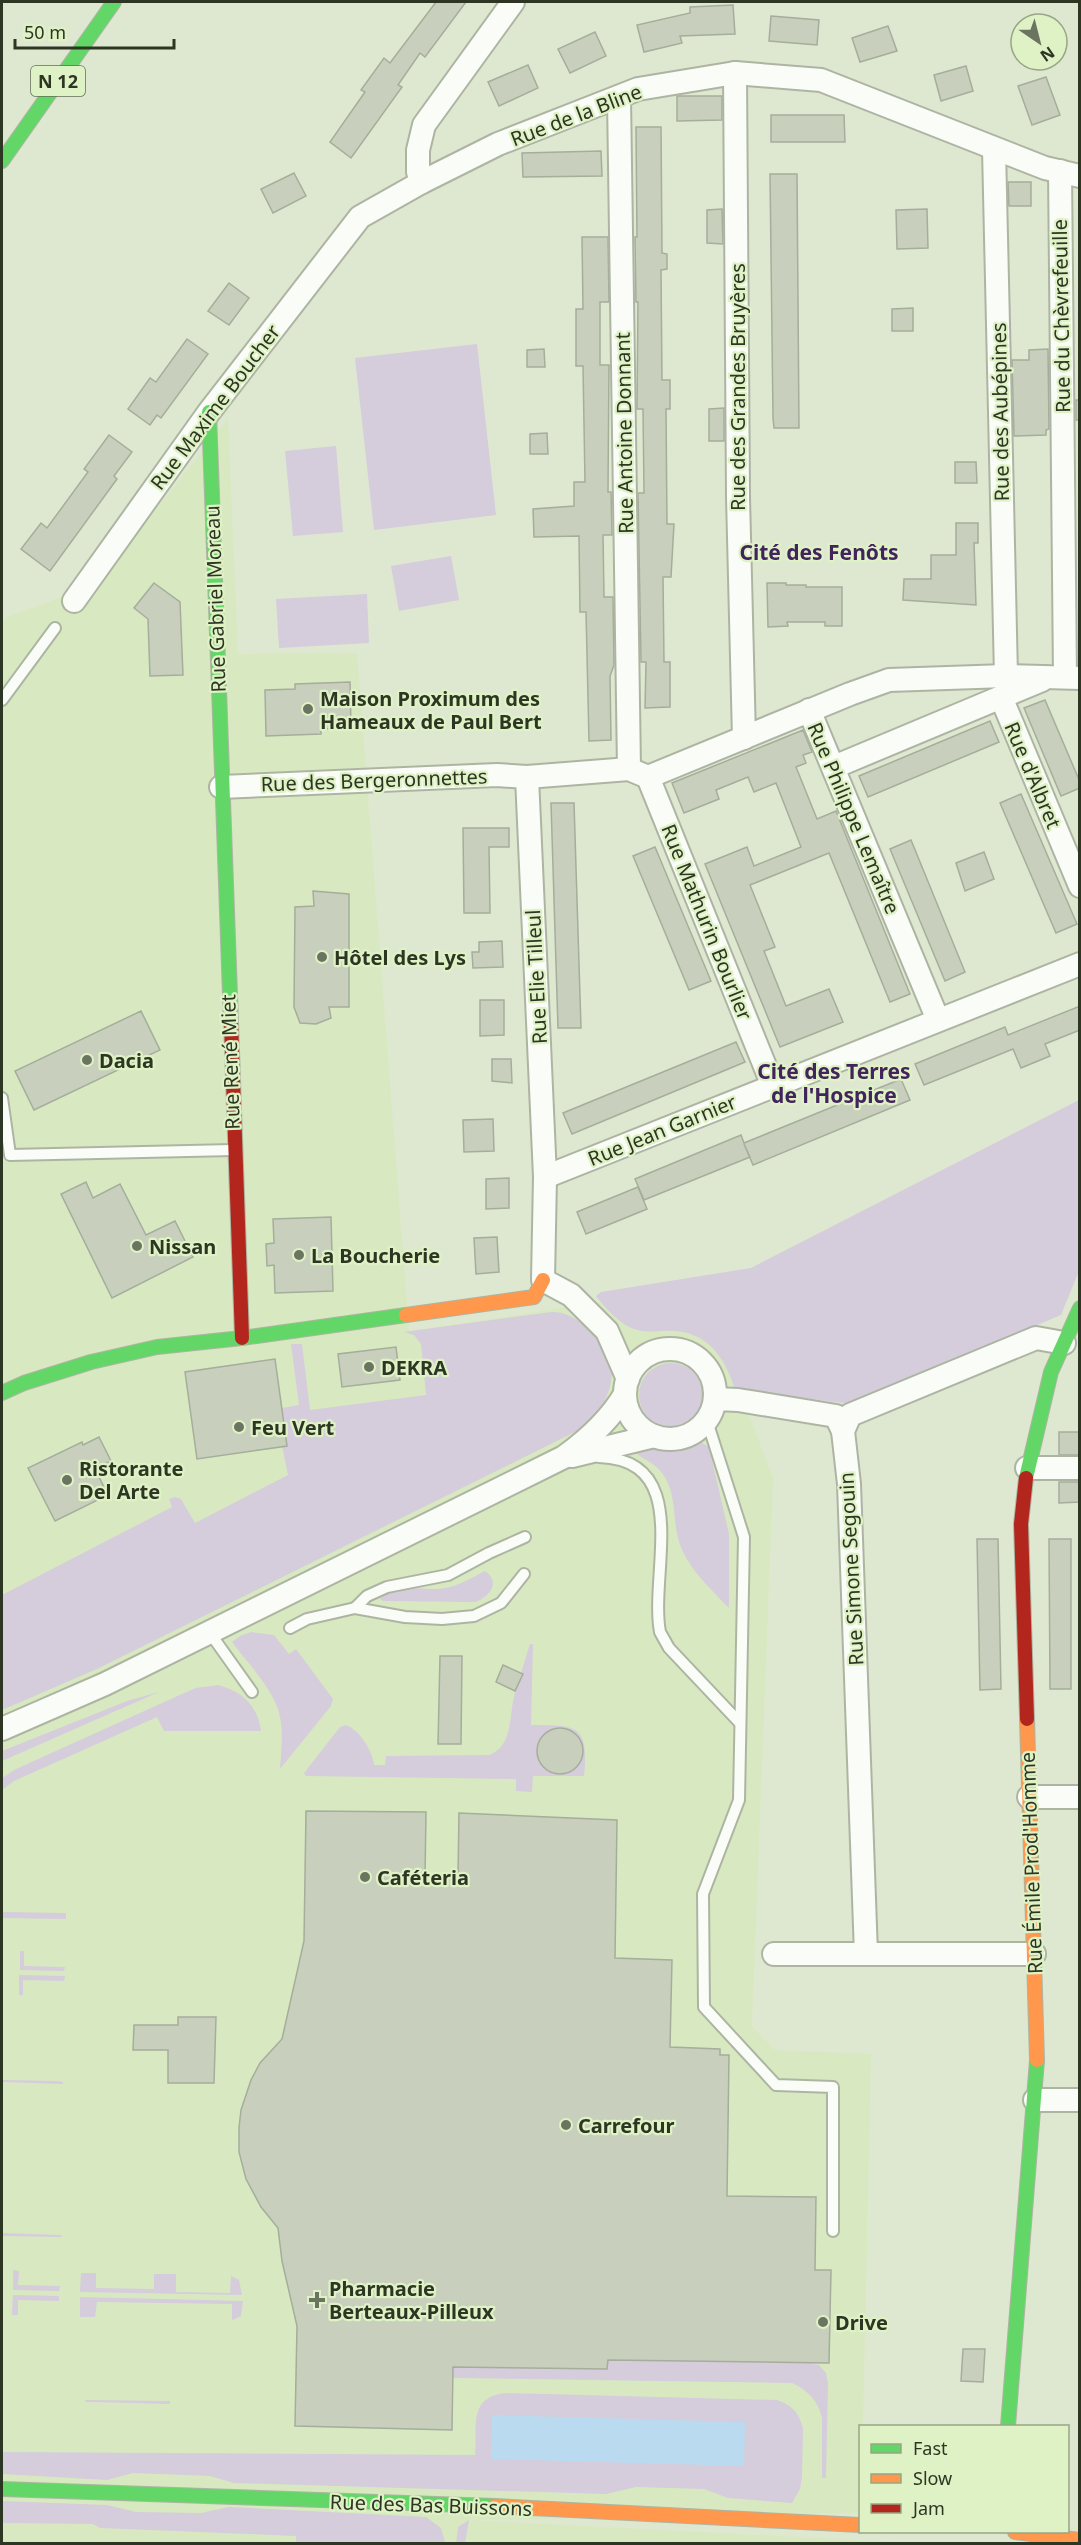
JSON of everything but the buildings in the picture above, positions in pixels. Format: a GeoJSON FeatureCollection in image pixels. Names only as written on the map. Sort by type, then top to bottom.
{"type":"FeatureCollection","features":[{"type":"Feature","properties":{"kind":"street","name":"N 12"},"geometry":{"type":"LineString","coordinates":[[2,161],[114,2]]}},
{"type":"Feature","properties":{"kind":"street"},"geometry":{"type":"LineString","coordinates":[[422,182],[418,172],[418,150],[424,125],[513,2]]}},
{"type":"Feature","properties":{"kind":"street","name":"Rue de la Bline"},"geometry":{"type":"LineString","coordinates":[[360,217],[422,182],[498,144],[638,89],[735,73],[821,80],[994,149],[1045,168],[1070,174]]}},
{"type":"Feature","properties":{"kind":"street","name":"Rue des Grandes Bruyères"},"geometry":{"type":"LineString","coordinates":[[735,73],[738,509],[744,738]]}},
{"type":"Feature","properties":{"kind":"street","name":"Rue Antoine Donnant"},"geometry":{"type":"LineString","coordinates":[[619,98],[639,773]]}},
{"type":"Feature","properties":{"kind":"street","name":"Rue des Aubépines"},"geometry":{"type":"LineString","coordinates":[[994,149],[1004,687]]}},
{"type":"Feature","properties":{"kind":"street","name":"Rue du Chèvrefeuille"},"geometry":{"type":"LineString","coordinates":[[1065,677],[1070,174]]}},
{"type":"Feature","properties":{"kind":"street","name":"Rue Maxime Boucher"},"geometry":{"type":"LineString","coordinates":[[74,601],[209,412],[360,217]]}},
{"type":"Feature","properties":{"kind":"street","name":"Rue Gabriel Moreau"},"geometry":{"type":"LineString","coordinates":[[209,412],[221,787]]}},
{"type":"Feature","properties":{"kind":"street"},"geometry":{"type":"LineString","coordinates":[[809,710],[889,680],[1004,687],[1065,677]]}},
{"type":"Feature","properties":{"kind":"street"},"geometry":{"type":"LineString","coordinates":[[834,767],[1004,687]]}},
{"type":"Feature","properties":{"kind":"street","name":"Rue d'Albret"},"geometry":{"type":"LineString","coordinates":[[1004,687],[1080,886]]}},
{"type":"Feature","properties":{"kind":"street","name":"Rue Philippe Lemaître"},"geometry":{"type":"LineString","coordinates":[[639,773],[744,738],[809,710],[938,1020]]}},
{"type":"Feature","properties":{"kind":"street"},"geometry":{"type":"LineString","coordinates":[[527,777],[639,773]]}},
{"type":"Feature","properties":{"kind":"street","name":"Rue Mathurin Bourlier"},"geometry":{"type":"LineString","coordinates":[[639,773],[773,1086]]}},
{"type":"Feature","properties":{"kind":"street","name":"Rue des Bergeronnettes"},"geometry":{"type":"LineString","coordinates":[[221,787],[497,775],[527,777]]}},
{"type":"Feature","properties":{"kind":"street","name":"Rue Elie Tilleul"},"geometry":{"type":"LineString","coordinates":[[527,777],[545,1177],[543,1280]]}},
{"type":"Feature","properties":{"kind":"street","name":"Rue René Miet"},"geometry":{"type":"LineString","coordinates":[[221,787],[242,1338]]}},
{"type":"Feature","properties":{"kind":"street","name":"Rue Jean Garnier"},"geometry":{"type":"LineString","coordinates":[[545,1177],[1080,963]]}},
{"type":"Feature","properties":{"kind":"street"},"geometry":{"type":"LineString","coordinates":[[3,1389],[91,1362],[157,1347],[242,1338],[534,1297],[543,1280],[571,1295],[608,1331],[661,1351]]}},
{"type":"Feature","properties":{"kind":"street","name":"Rue Émile Prod'Homme"},"geometry":{"type":"LineString","coordinates":[[1008,2425],[1038,2065],[1021,1524],[1027,1468],[1051,1372],[1080,1308]]}},
{"type":"Feature","properties":{"kind":"street"},"geometry":{"type":"LineString","coordinates":[[564,1458],[596,1432],[613,1413],[627,1386],[637,1364],[645,1357],[661,1351],[678,1350],[698,1359],[712,1377],[715,1399],[707,1421],[691,1435],[671,1440],[654,1436],[635,1422],[629,1414],[627,1386],[608,1331]]}},
{"type":"Feature","properties":{"kind":"street"},"geometry":{"type":"LineString","coordinates":[[843,1431],[850,1415],[1036,1338],[1064,1343]]}},
{"type":"Feature","properties":{"kind":"street"},"geometry":{"type":"LineString","coordinates":[[715,1399],[738,1400],[836,1416],[843,1431]]}},
{"type":"Feature","properties":{"kind":"street","name":"Rue Simone Segouin"},"geometry":{"type":"LineString","coordinates":[[843,1431],[849,1484],[866,1954]]}},
{"type":"Feature","properties":{"kind":"street"},"geometry":{"type":"LineString","coordinates":[[2,1730],[105,1684],[564,1458],[654,1436]]}},
{"type":"Feature","properties":{"kind":"street"},"geometry":{"type":"LineString","coordinates":[[1027,1468],[1080,1468]]}},
{"type":"Feature","properties":{"kind":"street"},"geometry":{"type":"LineString","coordinates":[[1029,1797],[1080,1797]]}},
{"type":"Feature","properties":{"kind":"street"},"geometry":{"type":"LineString","coordinates":[[774,1954],[1034,1954]]}},
{"type":"Feature","properties":{"kind":"street"},"geometry":{"type":"LineString","coordinates":[[1035,2100],[1080,2100]]}},
{"type":"Feature","properties":{"kind":"street","name":"Rue des Bas Buissons"},"geometry":{"type":"LineString","coordinates":[[2,2489],[453,2504],[859,2524]]}},
{"type":"Feature","properties":{"kind":"street"},"geometry":{"type":"LineString","coordinates":[[1023,2533],[1080,2540]]}},
{"type":"Feature","properties":{"kind":"lane"},"geometry":{"type":"LineString","coordinates":[[2,700],[55,628]]}},
{"type":"Feature","properties":{"kind":"lane"},"geometry":{"type":"LineString","coordinates":[[2,1098],[10,1155],[234,1150]]}},
{"type":"Feature","properties":{"kind":"lane"},"geometry":{"type":"LineString","coordinates":[[707,1421],[744,1537],[739,1800],[703,1894],[704,2007],[776,2085],[833,2087],[833,2231]]}},
{"type":"Feature","properties":{"kind":"lane"},"geometry":{"type":"LineString","coordinates":[[564,1458],[613,1458],[637,1469],[654,1486],[661,1509],[660,1632],[669,1648],[739,1722]]}},
{"type":"Feature","properties":{"kind":"lane"},"geometry":{"type":"LineString","coordinates":[[355,1608],[367,1596],[387,1587],[448,1575],[489,1552],[525,1538]]}},
{"type":"Feature","properties":{"kind":"lane"},"geometry":{"type":"LineString","coordinates":[[290,1628],[307,1619],[355,1608],[405,1617],[442,1619],[474,1616],[501,1604],[524,1574]]}},
{"type":"Feature","properties":{"kind":"lane"},"geometry":{"type":"LineString","coordinates":[[210,1633],[252,1692]]}},
{"type":"Feature","properties":{"kind":"shaded area"},"geometry":{"type":"Polygon","coordinates":[[[477,344],[496,515],[374,530],[355,358],[477,344]]]}},
{"type":"Feature","properties":{"kind":"shaded area"},"geometry":{"type":"Polygon","coordinates":[[[228,418],[238,654],[357,653],[409,1331],[700,1287],[773,1478],[752,2026],[775,2050],[871,2054],[863,2425],[859,2425],[859,2513],[469,2520],[916,2543],[2,2544],[2,623],[7,617],[98,584],[228,418]]]}},
{"type":"Feature","properties":{"kind":"shaded area"},"geometry":{"type":"Polygon","coordinates":[[[336,446],[343,532],[293,536],[285,451],[336,446]]]}},
{"type":"Feature","properties":{"kind":"shaded area"},"geometry":{"type":"Polygon","coordinates":[[[451,556],[459,600],[399,611],[391,566],[451,556]]]}},
{"type":"Feature","properties":{"kind":"shaded area"},"geometry":{"type":"Polygon","coordinates":[[[367,594],[369,643],[279,648],[276,599],[367,594]]]}},
{"type":"Feature","properties":{"kind":"shaded area"},"geometry":{"type":"Polygon","coordinates":[[[1079,1100],[1079,1271],[1061,1315],[851,1404],[772,1394],[736,1393],[728,1371],[716,1351],[708,1344],[688,1333],[634,1329],[613,1315],[596,1296],[601,1292],[751,1268],[1079,1100]]]}},
{"type":"Feature","properties":{"kind":"shaded area"},"geometry":{"type":"Polygon","coordinates":[[[551,1312],[567,1314],[584,1325],[606,1351],[610,1360],[612,1377],[610,1386],[604,1403],[589,1425],[97,1669],[2,1710],[2,1595],[172,1507],[169,1499],[175,1497],[181,1499],[195,1523],[288,1475],[282,1446],[287,1445],[282,1408],[299,1405],[291,1344],[302,1344],[310,1410],[426,1395],[421,1344],[414,1335],[404,1332],[551,1312]]]}},
{"type":"Feature","properties":{"kind":"shaded area"},"geometry":{"type":"Polygon","coordinates":[[[671,1363],[689,1369],[697,1377],[703,1395],[697,1413],[689,1421],[671,1427],[653,1421],[645,1413],[639,1395],[645,1377],[653,1369],[671,1363]]]}},
{"type":"Feature","properties":{"kind":"shaded area"},"geometry":{"type":"Polygon","coordinates":[[[702,1443],[709,1447],[729,1534],[729,1608],[699,1576],[681,1548],[676,1531],[673,1501],[666,1479],[658,1468],[633,1449],[649,1448],[678,1452],[702,1443]]]}},
{"type":"Feature","properties":{"kind":"shaded area"},"geometry":{"type":"Polygon","coordinates":[[[485,1571],[490,1575],[492,1588],[486,1596],[476,1602],[383,1601],[380,1599],[393,1590],[450,1587],[485,1571]]]}},
{"type":"Feature","properties":{"kind":"shaded area"},"geometry":{"type":"Polygon","coordinates":[[[251,1632],[274,1635],[289,1654],[296,1649],[333,1699],[331,1706],[280,1769],[282,1741],[276,1704],[266,1685],[232,1642],[251,1632]]]}},
{"type":"Feature","properties":{"kind":"shaded area"},"geometry":{"type":"Polygon","coordinates":[[[530,1644],[533,1644],[531,1725],[560,1726],[577,1731],[582,1737],[584,1747],[584,1776],[533,1776],[532,1792],[516,1791],[516,1779],[306,1776],[304,1773],[340,1727],[346,1725],[365,1742],[374,1765],[385,1765],[386,1756],[489,1755],[497,1751],[509,1730],[515,1694],[523,1675],[521,1673],[530,1644]]]}},
{"type":"Feature","properties":{"kind":"shaded area"},"geometry":{"type":"Polygon","coordinates":[[[218,1685],[234,1691],[247,1701],[256,1714],[261,1731],[164,1731],[157,1717],[14,1781],[2,1790],[2,1778],[16,1769],[196,1688],[218,1685]]]}},
{"type":"Feature","properties":{"kind":"shaded area"},"geometry":{"type":"Polygon","coordinates":[[[159,1692],[2,1761],[2,1751],[127,1701],[159,1692]]]}},
{"type":"Feature","properties":{"kind":"shaded area"},"geometry":{"type":"Polygon","coordinates":[[[2,1912],[66,1913],[66,1919],[2,1918],[2,1912]]]}},
{"type":"Feature","properties":{"kind":"shaded area"},"geometry":{"type":"Polygon","coordinates":[[[20,1951],[24,1951],[24,1966],[65,1967],[64,1971],[20,1970],[20,1951]]]}},
{"type":"Feature","properties":{"kind":"shaded area"},"geometry":{"type":"Polygon","coordinates":[[[19,1975],[65,1976],[64,1981],[23,1980],[23,1995],[19,1995],[19,1975]]]}},
{"type":"Feature","properties":{"kind":"shaded area"},"geometry":{"type":"Polygon","coordinates":[[[2,2080],[57,2081],[63,2084],[2,2082],[2,2080]]]}},
{"type":"Feature","properties":{"kind":"shaded area"},"geometry":{"type":"Polygon","coordinates":[[[2,2233],[61,2235],[62,2237],[2,2236],[2,2233]]]}},
{"type":"Feature","properties":{"kind":"shaded area"},"geometry":{"type":"Polygon","coordinates":[[[13,2270],[19,2271],[18,2285],[60,2286],[59,2291],[13,2290],[13,2270]]]}},
{"type":"Feature","properties":{"kind":"shaded area"},"geometry":{"type":"Polygon","coordinates":[[[81,2273],[96,2273],[96,2288],[154,2289],[154,2274],[176,2274],[176,2292],[230,2293],[231,2276],[239,2280],[242,2295],[80,2292],[81,2273]]]}},
{"type":"Feature","properties":{"kind":"shaded area"},"geometry":{"type":"Polygon","coordinates":[[[13,2295],[59,2296],[59,2301],[18,2300],[18,2315],[12,2315],[13,2295]]]}},
{"type":"Feature","properties":{"kind":"shaded area"},"geometry":{"type":"Polygon","coordinates":[[[80,2297],[243,2301],[241,2316],[232,2320],[232,2304],[97,2302],[95,2317],[80,2317],[80,2297]]]}},
{"type":"Feature","properties":{"kind":"shaded area"},"geometry":{"type":"Polygon","coordinates":[[[608,2360],[806,2362],[819,2365],[826,2373],[828,2383],[826,2478],[822,2478],[822,2418],[818,2406],[803,2389],[792,2383],[453,2378],[453,2367],[607,2369],[608,2360]]]}},
{"type":"Feature","properties":{"kind":"shaded area"},"geometry":{"type":"Polygon","coordinates":[[[505,2393],[777,2400],[794,2410],[803,2428],[800,2489],[792,2503],[728,2498],[704,2489],[636,2487],[606,2494],[234,2483],[210,2476],[133,2473],[107,2480],[2,2474],[2,2452],[475,2455],[476,2424],[480,2407],[493,2396],[505,2393]]]}},
{"type":"Feature","properties":{"kind":"shaded area"},"geometry":{"type":"Polygon","coordinates":[[[85,2400],[170,2401],[170,2404],[86,2402],[85,2400]]]}},
{"type":"Feature","properties":{"kind":"shaded area"},"geometry":{"type":"Polygon","coordinates":[[[2,2501],[107,2505],[136,2512],[201,2513],[229,2507],[426,2517],[441,2528],[445,2542],[296,2544],[296,2536],[100,2528],[93,2524],[2,2523],[2,2501]]]}},
{"type":"Feature","properties":{"kind":"shaded area"},"geometry":{"type":"Polygon","coordinates":[[[469,2520],[465,2543],[456,2544],[458,2527],[469,2520]]]}},
{"type":"Feature","properties":{"kind":"water"},"geometry":{"type":"Polygon","coordinates":[[[492,2415],[745,2422],[744,2466],[491,2459],[492,2415]]]}},
{"type":"Feature","properties":{"kind":"traffic: fast"},"geometry":{"type":"LineString","coordinates":[[2,161],[114,2]]}},
{"type":"Feature","properties":{"kind":"traffic: fast"},"geometry":{"type":"LineString","coordinates":[[209,412],[231,1022]]}},
{"type":"Feature","properties":{"kind":"traffic: fast"},"geometry":{"type":"LineString","coordinates":[[1026,1478],[1051,1372],[1080,1308]]}},
{"type":"Feature","properties":{"kind":"traffic: fast"},"geometry":{"type":"LineString","coordinates":[[2,1393],[24,1383],[91,1362],[157,1347],[242,1338],[406,1315]]}},
{"type":"Feature","properties":{"kind":"traffic: fast"},"geometry":{"type":"LineString","coordinates":[[1008,2425],[1037,2060]]}},
{"type":"Feature","properties":{"kind":"traffic: fast"},"geometry":{"type":"LineString","coordinates":[[2,2489],[495,2506]]}},
{"type":"Feature","properties":{"kind":"traffic: slow"},"geometry":{"type":"LineString","coordinates":[[406,1315],[534,1297],[543,1280]]}},
{"type":"Feature","properties":{"kind":"traffic: slow"},"geometry":{"type":"LineString","coordinates":[[1027,1719],[1037,2060]]}},
{"type":"Feature","properties":{"kind":"traffic: slow"},"geometry":{"type":"LineString","coordinates":[[495,2506],[859,2525]]}},
{"type":"Feature","properties":{"kind":"traffic: slow"},"geometry":{"type":"LineString","coordinates":[[1023,2533],[1080,2540]]}},
{"type":"Feature","properties":{"kind":"traffic: jam"},"geometry":{"type":"LineString","coordinates":[[231,1022],[242,1338]]}},
{"type":"Feature","properties":{"kind":"traffic: jam"},"geometry":{"type":"LineString","coordinates":[[1026,1478],[1021,1524],[1027,1719]]}},
{"type":"Feature","properties":{"kind":"place","name":"Maison Proximum des Hameaux de Paul Bert"},"geometry":{"type":"Point","coordinates":[308,709]}},
{"type":"Feature","properties":{"kind":"place","name":"Hôtel des Lys"},"geometry":{"type":"Point","coordinates":[322,957]}},
{"type":"Feature","properties":{"kind":"place","name":"Dacia"},"geometry":{"type":"Point","coordinates":[87,1060]}},
{"type":"Feature","properties":{"kind":"place","name":"Nissan"},"geometry":{"type":"Point","coordinates":[137,1246]}},
{"type":"Feature","properties":{"kind":"place","name":"La Boucherie"},"geometry":{"type":"Point","coordinates":[299,1255]}},
{"type":"Feature","properties":{"kind":"place","name":"DEKRA"},"geometry":{"type":"Point","coordinates":[369,1367]}},
{"type":"Feature","properties":{"kind":"place","name":"Feu Vert"},"geometry":{"type":"Point","coordinates":[239,1427]}},
{"type":"Feature","properties":{"kind":"place","name":"Ristorante Del Arte"},"geometry":{"type":"Point","coordinates":[67,1480]}},
{"type":"Feature","properties":{"kind":"place","name":"Caféteria"},"geometry":{"type":"Point","coordinates":[365,1877]}},
{"type":"Feature","properties":{"kind":"place","name":"Carrefour"},"geometry":{"type":"Point","coordinates":[566,2125]}},
{"type":"Feature","properties":{"kind":"place","name":"Pharmacie Berteaux-Pilleux"},"geometry":{"type":"Point","coordinates":[317,2300]}},
{"type":"Feature","properties":{"kind":"place","name":"Drive"},"geometry":{"type":"Point","coordinates":[823,2322]}},
{"type":"Feature","properties":{"kind":"district","name":"Cité des Fenôts"},"geometry":{"type":"Point","coordinates":[819,552]}},
{"type":"Feature","properties":{"kind":"district","name":"Cité des Terres de l'Hospice"},"geometry":{"type":"Point","coordinates":[834,1083]}}]}
